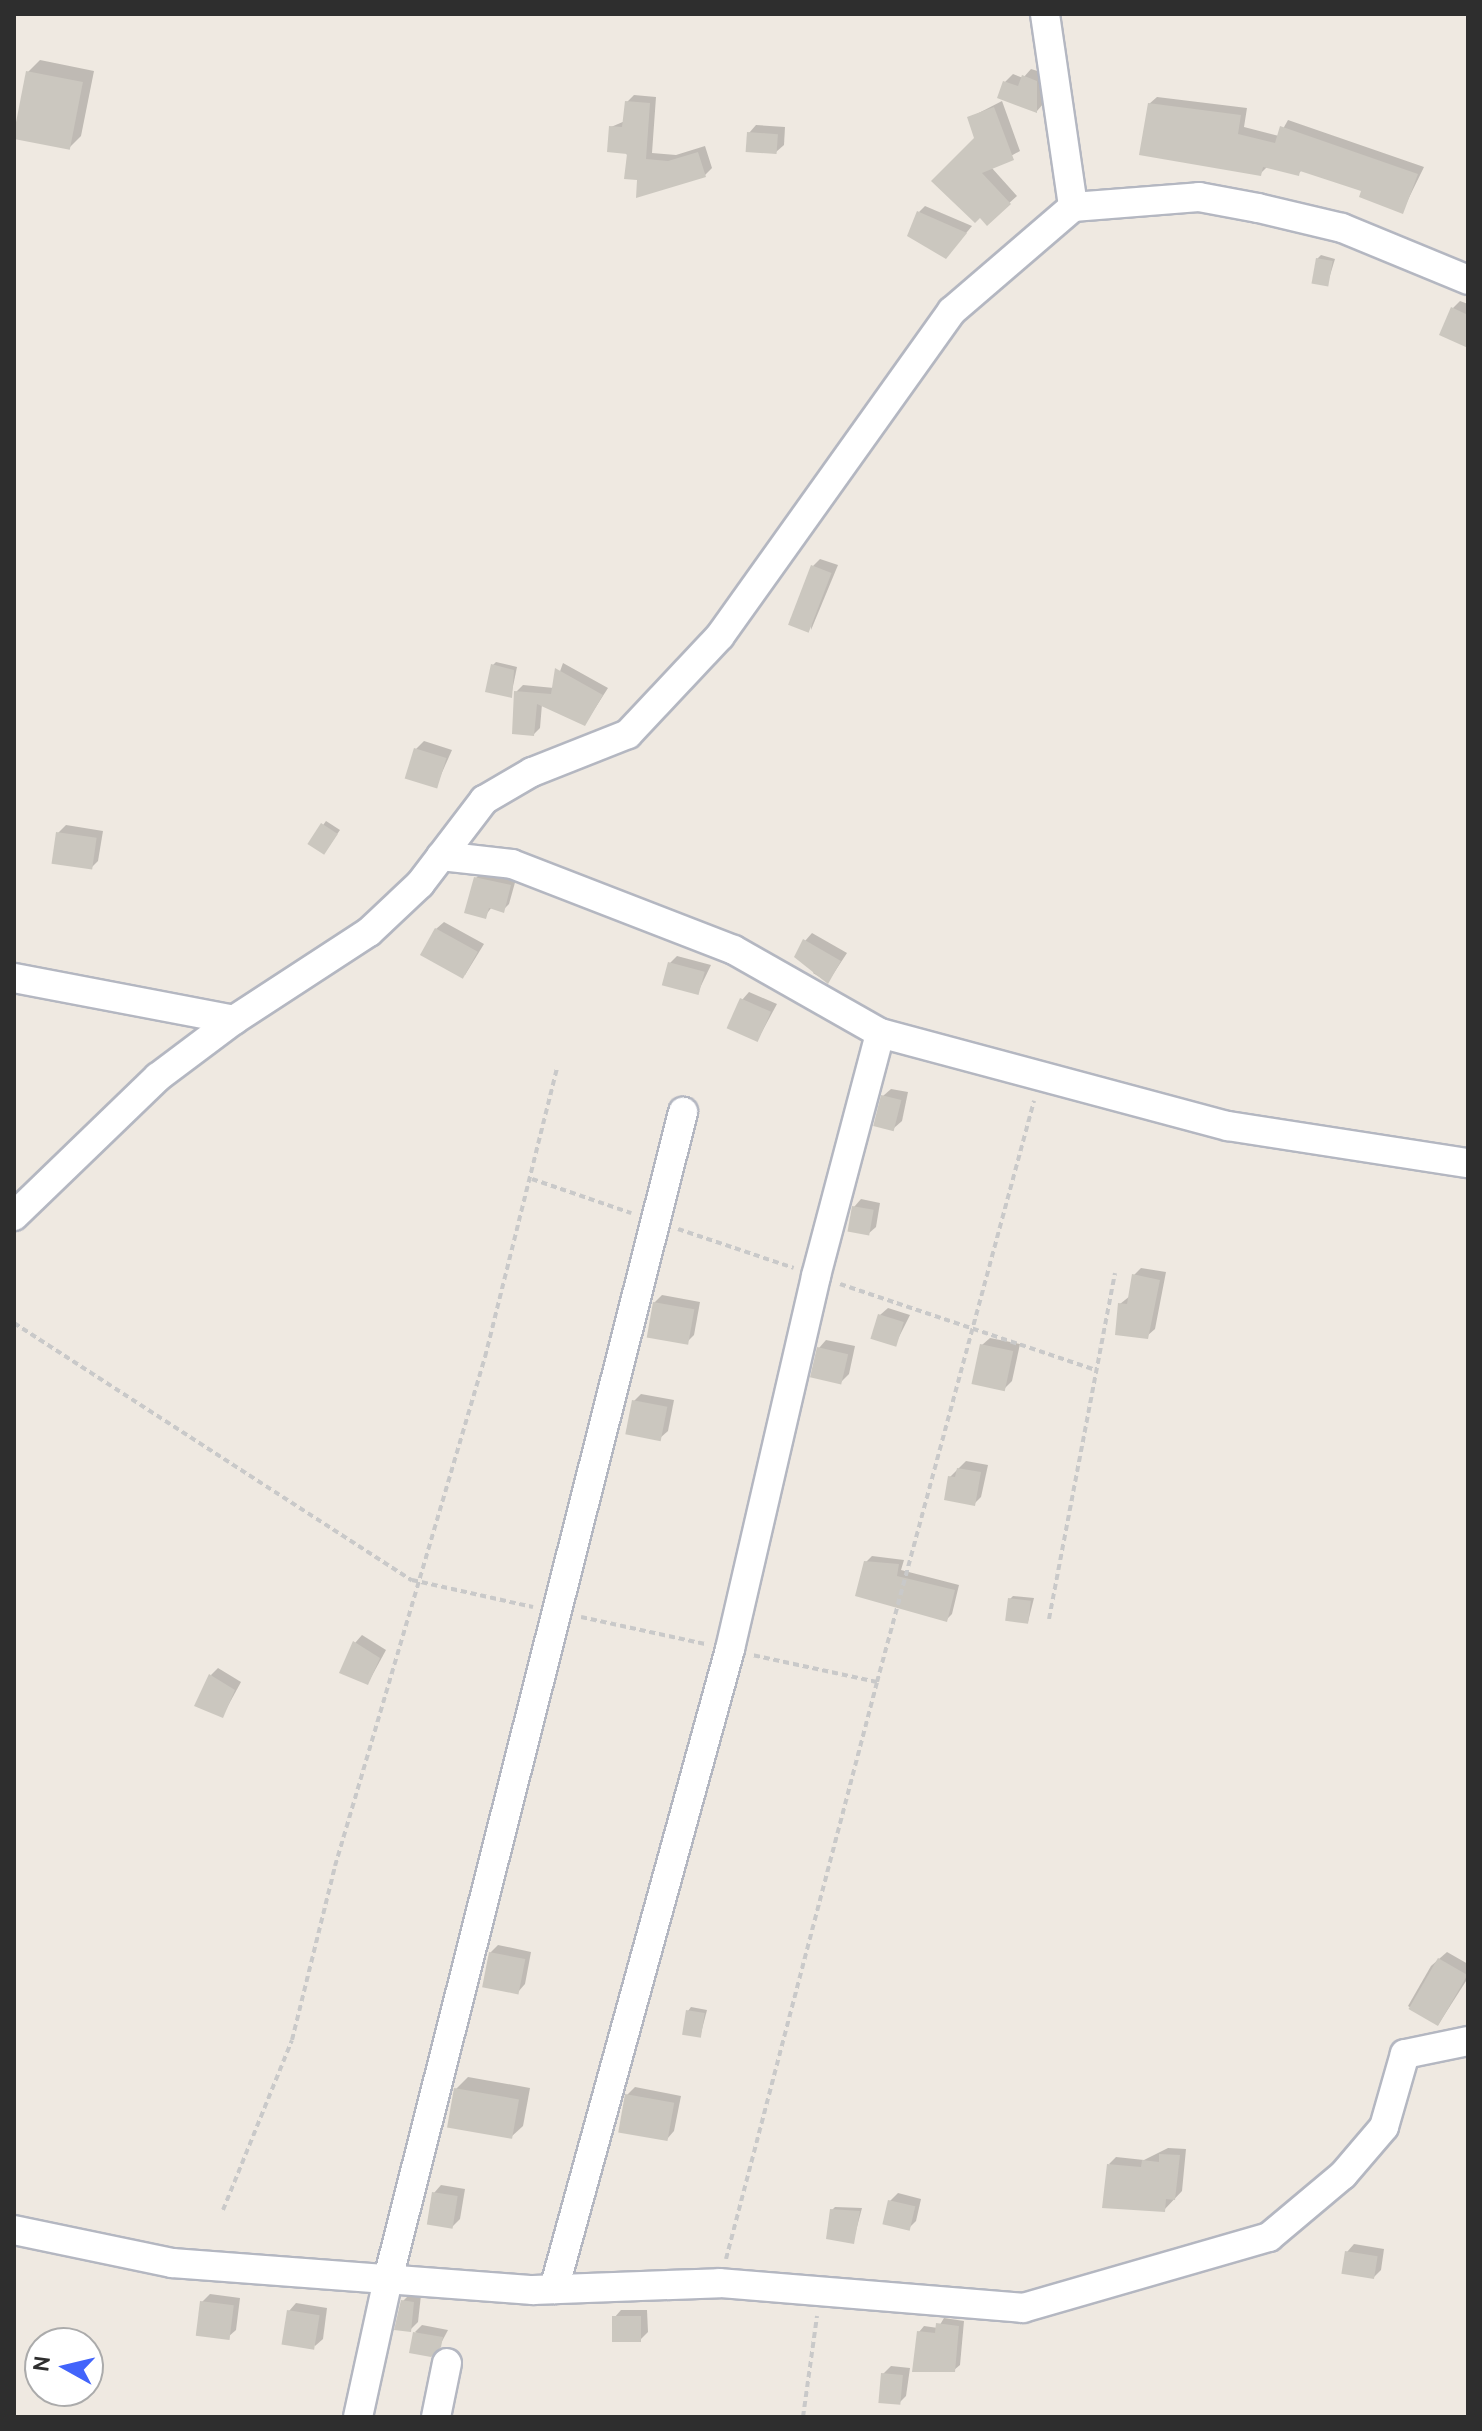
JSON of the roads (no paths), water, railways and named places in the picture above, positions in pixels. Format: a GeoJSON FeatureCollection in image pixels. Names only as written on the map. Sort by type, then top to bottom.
{"type":"FeatureCollection","features":[{"type":"Feature","properties":{"kind":"street"},"geometry":{"type":"LineString","coordinates":[[1045,14],[1073,207]]}},
{"type":"Feature","properties":{"kind":"street"},"geometry":{"type":"LineString","coordinates":[[14,1216],[158,1077],[234,1020],[369,932],[441,856],[484,800],[532,772],[628,734],[720,636],[952,311],[1073,207],[1199,197],[1342,228],[1468,280]]}},
{"type":"Feature","properties":{"kind":"street"},"geometry":{"type":"LineString","coordinates":[[441,856],[512,864],[734,950],[880,1033],[1228,1126],[1468,1163]]}},
{"type":"Feature","properties":{"kind":"street"},"geometry":{"type":"LineString","coordinates":[[14,978],[234,1020]]}},
{"type":"Feature","properties":{"kind":"street"},"geometry":{"type":"LineString","coordinates":[[554,2289],[730,1649],[816,1276],[880,1033]]}},
{"type":"Feature","properties":{"kind":"street"},"geometry":{"type":"LineString","coordinates":[[358,2417],[388,2279],[683,1112]]}},
{"type":"Feature","properties":{"kind":"street"},"geometry":{"type":"LineString","coordinates":[[14,2230],[172,2263],[554,2289],[720,2283],[1023,2308],[1269,2237],[1343,2175],[1384,2127],[1405,2054],[1468,2041]]}},
{"type":"Feature","properties":{"kind":"street"},"geometry":{"type":"LineString","coordinates":[[436,2417],[447,2363]]}}]}
